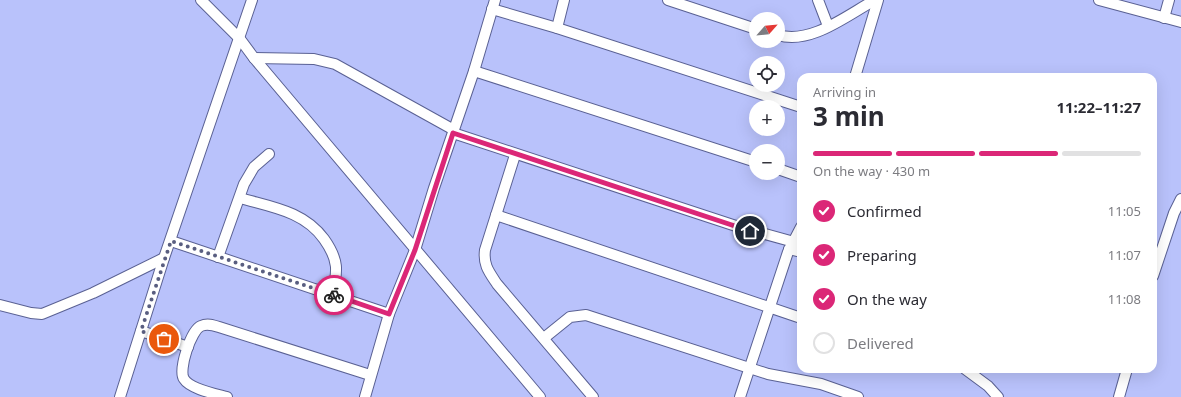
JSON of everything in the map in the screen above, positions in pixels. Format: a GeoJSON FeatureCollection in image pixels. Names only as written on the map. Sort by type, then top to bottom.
{"type":"FeatureCollection","features":[{"type":"Feature","properties":{"kind":"street"},"geometry":{"type":"LineString","coordinates":[[201,0],[240,39],[254,58],[540,397]]}},
{"type":"Feature","properties":{"kind":"street"},"geometry":{"type":"LineString","coordinates":[[120,397],[164,258],[240,39],[252,0]]}},
{"type":"Feature","properties":{"kind":"street"},"geometry":{"type":"LineString","coordinates":[[557,28],[564,0]]}},
{"type":"Feature","properties":{"kind":"street"},"geometry":{"type":"LineString","coordinates":[[668,0],[749,27]]}},
{"type":"Feature","properties":{"kind":"street"},"geometry":{"type":"LineString","coordinates":[[818,0],[828,26]]}},
{"type":"Feature","properties":{"kind":"street"},"geometry":{"type":"LineString","coordinates":[[785,36],[798,37],[813,33],[875,0]]}},
{"type":"Feature","properties":{"kind":"street"},"geometry":{"type":"LineString","coordinates":[[856,73],[878,0]]}},
{"type":"Feature","properties":{"kind":"street"},"geometry":{"type":"LineString","coordinates":[[1099,0],[1181,22]]}},
{"type":"Feature","properties":{"kind":"street"},"geometry":{"type":"LineString","coordinates":[[1164,18],[1169,0]]}},
{"type":"Feature","properties":{"kind":"street"},"geometry":{"type":"LineString","coordinates":[[365,397],[370,375],[389,314],[415,250],[474,71],[494,5],[557,28],[797,106]]}},
{"type":"Feature","properties":{"kind":"street"},"geometry":{"type":"LineString","coordinates":[[254,58],[314,59],[335,64],[453,132],[515,155],[763,235],[797,249]]}},
{"type":"Feature","properties":{"kind":"street"},"geometry":{"type":"LineString","coordinates":[[474,71],[749,160]]}},
{"type":"Feature","properties":{"kind":"street"},"geometry":{"type":"LineString","coordinates":[[218,257],[244,184],[254,167],[269,154]]}},
{"type":"Feature","properties":{"kind":"street"},"geometry":{"type":"LineString","coordinates":[[515,155],[485,250],[485,266],[497,284],[593,397]]}},
{"type":"Feature","properties":{"kind":"street"},"geometry":{"type":"LineString","coordinates":[[785,171],[797,176]]}},
{"type":"Feature","properties":{"kind":"street"},"geometry":{"type":"LineString","coordinates":[[240,198],[292,213],[312,225],[320,233],[335,256],[337,266],[336,279],[332,295]]}},
{"type":"Feature","properties":{"kind":"street"},"geometry":{"type":"LineString","coordinates":[[1157,264],[1174,213],[1181,199]]}},
{"type":"Feature","properties":{"kind":"street"},"geometry":{"type":"LineString","coordinates":[[496,215],[797,317]]}},
{"type":"Feature","properties":{"kind":"street"},"geometry":{"type":"LineString","coordinates":[[740,397],[770,307],[797,235]]}},
{"type":"Feature","properties":{"kind":"street"},"geometry":{"type":"LineString","coordinates":[[171,241],[389,314]]}},
{"type":"Feature","properties":{"kind":"street"},"geometry":{"type":"LineString","coordinates":[[0,305],[31,313],[42,314],[93,293],[164,258]]}},
{"type":"Feature","properties":{"kind":"street"},"geometry":{"type":"LineString","coordinates":[[544,338],[570,317],[586,315],[750,368],[794,380],[820,384],[858,397]]}},
{"type":"Feature","properties":{"kind":"street"},"geometry":{"type":"LineString","coordinates":[[227,397],[198,388],[183,379],[182,367],[188,347],[197,328],[210,325],[370,375]]}},
{"type":"Feature","properties":{"kind":"street"},"geometry":{"type":"LineString","coordinates":[[141,331],[188,347]]}},
{"type":"Feature","properties":{"kind":"street"},"geometry":{"type":"LineString","coordinates":[[971,373],[982,381],[998,397]]}},
{"type":"Feature","properties":{"kind":"street"},"geometry":{"type":"LineString","coordinates":[[1119,397],[1126,373]]}},
{"type":"Feature","properties":{"kind":"way so far"},"geometry":{"type":"LineString","coordinates":[[164,339],[141,331],[164,258],[171,241],[334,295]]}},
{"type":"Feature","properties":{"kind":"route"},"geometry":{"type":"LineString","coordinates":[[334,295],[389,314],[415,250],[453,133],[515,155],[750,231]]}}]}
